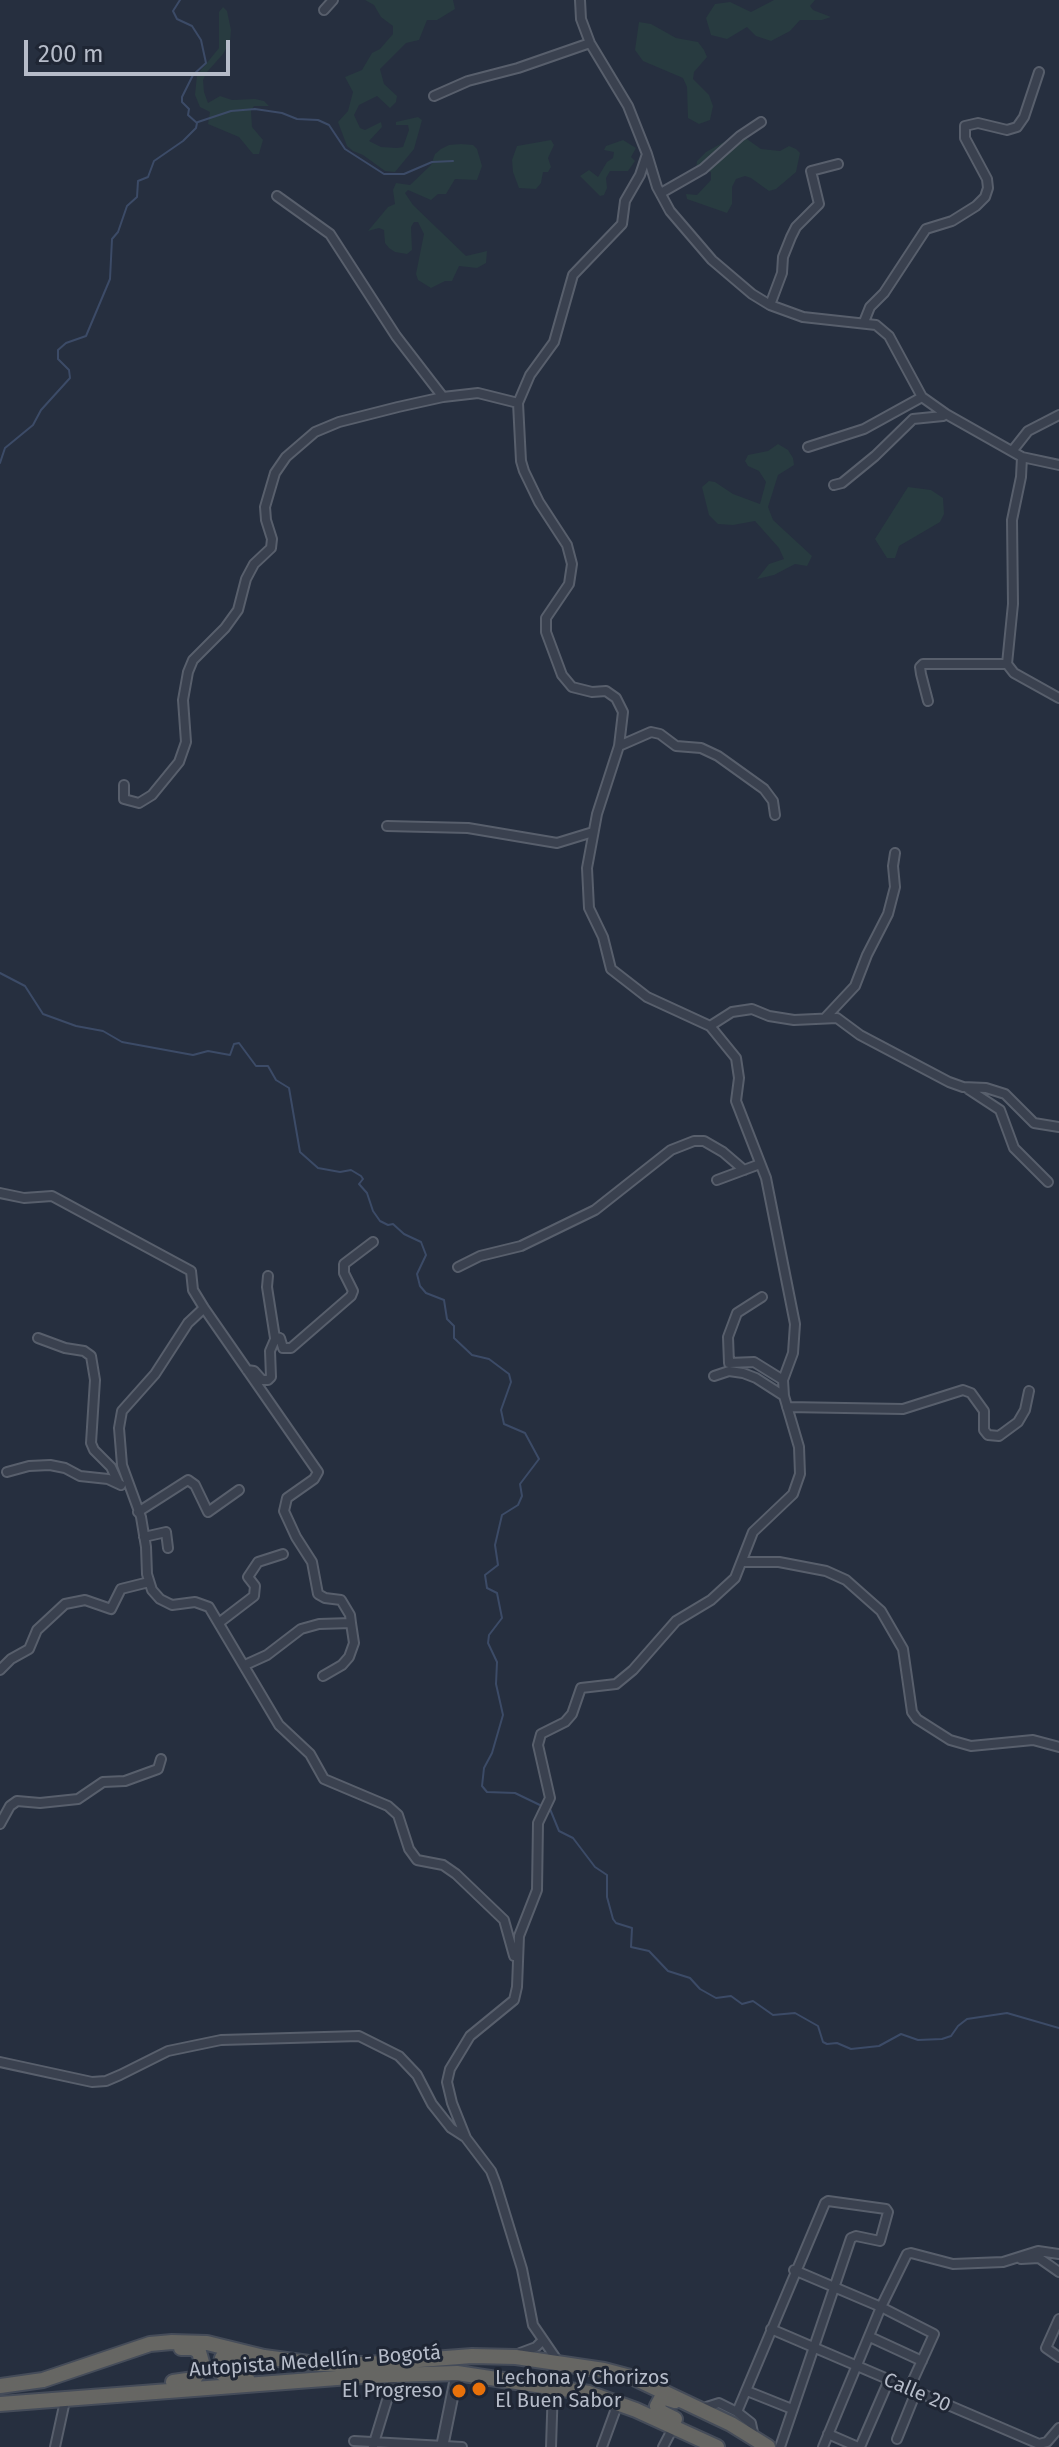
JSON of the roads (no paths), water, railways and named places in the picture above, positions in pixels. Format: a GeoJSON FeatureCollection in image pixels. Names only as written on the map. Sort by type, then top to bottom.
{"type":"FeatureCollection","features":[{"type":"Feature","properties":{"kind":"highway","name":"Autopista Medellín - Bogotá"},"geometry":{"type":"LineString","coordinates":[[0,2386],[43,2380],[150,2344],[190,2341],[307,2363],[351,2365],[472,2356],[516,2357],[604,2370],[634,2378],[700,2409],[768,2447]]}},
{"type":"Feature","properties":{"kind":"highway"},"geometry":{"type":"LineString","coordinates":[[88,2367],[101,2369],[172,2348],[193,2348],[201,2356],[202,2370],[192,2380],[163,2383],[123,2396]]}},
{"type":"Feature","properties":{"kind":"highway"},"geometry":{"type":"LineString","coordinates":[[307,2363],[282,2364],[226,2356],[220,2360],[218,2368],[228,2378],[297,2376],[320,2381]]}},
{"type":"Feature","properties":{"kind":"highway","name":"Autopista Medellín - Bogotá"},"geometry":{"type":"LineString","coordinates":[[0,2404],[395,2374],[457,2373],[553,2386],[618,2403],[713,2446]]}},
{"type":"Feature","properties":{"kind":"highway"},"geometry":{"type":"LineString","coordinates":[[713,2446],[710,2437],[661,2412],[657,2406],[659,2400],[666,2397],[725,2427],[748,2434]]}},
{"type":"Feature","properties":{"kind":"street"},"geometry":{"type":"LineString","coordinates":[[324,10],[333,0]]}},
{"type":"Feature","properties":{"kind":"street"},"geometry":{"type":"LineString","coordinates":[[580,0],[581,19],[590,43],[628,106],[670,211],[717,265],[770,305],[803,317],[876,325],[889,336],[922,397],[1022,457],[1059,465]]}},
{"type":"Feature","properties":{"kind":"street"},"geometry":{"type":"LineString","coordinates":[[434,96],[468,81],[518,68],[590,43]]}},
{"type":"Feature","properties":{"kind":"street"},"geometry":{"type":"LineString","coordinates":[[864,322],[870,307],[884,293],[926,229],[952,221],[985,197],[987,179],[965,138],[965,126],[978,123],[1007,130],[1017,127],[1024,117],[1039,72]]}},
{"type":"Feature","properties":{"kind":"street"},"geometry":{"type":"LineString","coordinates":[[661,193],[678,180],[703,169],[761,122]]}},
{"type":"Feature","properties":{"kind":"street"},"geometry":{"type":"LineString","coordinates":[[559,2363],[533,2325],[522,2269],[496,2184],[491,2171],[466,2138],[452,2103],[447,2082],[450,2069],[470,2036],[514,2000],[519,1936],[537,1890],[538,1823],[550,1798],[538,1745],[541,1734],[565,1722],[572,1714],[581,1688],[616,1684],[633,1670],[676,1621],[711,1600],[735,1578],[753,1532],[793,1494],[800,1474],[799,1447],[784,1396],[783,1380],[793,1353],[795,1324],[766,1178],[736,1101],[739,1078],[736,1058],[710,1026],[647,997],[611,969],[603,937],[589,908],[587,868],[593,832],[619,746],[623,712],[616,698],[606,691],[592,692],[572,687],[562,675],[546,632],[546,618],[569,584],[572,564],[567,545],[539,502],[521,461],[518,403],[530,375],[554,342],[573,275],[622,224],[625,201],[640,175],[647,154]]}},
{"type":"Feature","properties":{"kind":"street"},"geometry":{"type":"LineString","coordinates":[[770,305],[791,237],[796,227],[819,204],[811,171],[838,164]]}},
{"type":"Feature","properties":{"kind":"street"},"geometry":{"type":"LineString","coordinates":[[277,196],[330,234],[396,336],[443,397]]}},
{"type":"Feature","properties":{"kind":"street"},"geometry":{"type":"LineString","coordinates":[[124,785],[124,799],[139,803],[152,795],[179,762],[186,742],[183,700],[188,672],[193,660],[238,610],[246,579],[254,564],[271,548],[265,507],[275,473],[286,457],[315,432],[339,422],[443,397],[478,393],[518,403]]}},
{"type":"Feature","properties":{"kind":"street"},"geometry":{"type":"LineString","coordinates":[[808,447],[864,429],[922,397]]}},
{"type":"Feature","properties":{"kind":"street"},"geometry":{"type":"LineString","coordinates":[[834,485],[842,483],[875,456],[913,419],[946,414]]}},
{"type":"Feature","properties":{"kind":"street"},"geometry":{"type":"LineString","coordinates":[[1013,450],[1028,431],[1059,415]]}},
{"type":"Feature","properties":{"kind":"street"},"geometry":{"type":"LineString","coordinates":[[1022,457],[1012,520],[1013,604],[1007,664],[1014,673],[1059,698]]}},
{"type":"Feature","properties":{"kind":"street"},"geometry":{"type":"LineString","coordinates":[[928,701],[920,667],[923,664],[1007,664]]}},
{"type":"Feature","properties":{"kind":"street"},"geometry":{"type":"LineString","coordinates":[[619,746],[651,732],[660,734],[676,746],[701,748],[718,756],[764,789],[773,801],[775,815]]}},
{"type":"Feature","properties":{"kind":"street"},"geometry":{"type":"LineString","coordinates":[[387,826],[468,828],[557,843],[593,832]]}},
{"type":"Feature","properties":{"kind":"street"},"geometry":{"type":"LineString","coordinates":[[824,1019],[855,986],[888,914],[895,887],[895,853]]}},
{"type":"Feature","properties":{"kind":"street"},"geometry":{"type":"LineString","coordinates":[[710,1026],[732,1012],[752,1009],[769,1016],[794,1020],[837,1018],[897,1056],[963,1087],[1000,1110],[1014,1148],[1048,1182]]}},
{"type":"Feature","properties":{"kind":"street"},"geometry":{"type":"LineString","coordinates":[[963,1087],[986,1088],[1005,1094],[1034,1123],[1059,1127]]}},
{"type":"Feature","properties":{"kind":"street"},"geometry":{"type":"LineString","coordinates":[[458,1267],[480,1256],[521,1246],[595,1210],[671,1150],[694,1141],[704,1141],[744,1170]]}},
{"type":"Feature","properties":{"kind":"street"},"geometry":{"type":"LineString","coordinates":[[717,1180],[760,1164]]}},
{"type":"Feature","properties":{"kind":"street"},"geometry":{"type":"LineString","coordinates":[[0,1193],[24,1198],[52,1196],[191,1271],[193,1290],[204,1308],[318,1472],[314,1479],[287,1498],[284,1511],[312,1562],[318,1594],[341,1600],[350,1615],[354,1643],[349,1657],[323,1676]]}},
{"type":"Feature","properties":{"kind":"street"},"geometry":{"type":"LineString","coordinates":[[275,1338],[279,1337],[283,1348],[290,1349],[350,1297],[353,1291],[344,1273],[344,1264],[373,1242]]}},
{"type":"Feature","properties":{"kind":"street"},"geometry":{"type":"LineString","coordinates":[[247,1370],[257,1373],[264,1381],[270,1379],[269,1356],[275,1338],[268,1276]]}},
{"type":"Feature","properties":{"kind":"street"},"geometry":{"type":"LineString","coordinates":[[762,1297],[737,1313],[728,1337],[729,1363],[754,1362],[783,1380]]}},
{"type":"Feature","properties":{"kind":"street"},"geometry":{"type":"LineString","coordinates":[[204,1308],[188,1323],[155,1374],[122,1411],[119,1428],[122,1465],[144,1537],[149,1582],[160,1599],[172,1605],[195,1602],[209,1607],[279,1725],[310,1754],[324,1779],[388,1806],[398,1815],[409,1849],[417,1860],[443,1865],[504,1920],[516,1964]]}},
{"type":"Feature","properties":{"kind":"street"},"geometry":{"type":"LineString","coordinates":[[38,1338],[84,1351],[91,1356],[95,1380],[91,1443],[111,1467],[118,1482]]}},
{"type":"Feature","properties":{"kind":"street"},"geometry":{"type":"LineString","coordinates":[[714,1376],[729,1371],[743,1373],[784,1396]]}},
{"type":"Feature","properties":{"kind":"street"},"geometry":{"type":"LineString","coordinates":[[787,1407],[903,1409],[963,1390],[971,1393],[984,1411],[984,1430],[988,1435],[999,1436],[1018,1422],[1025,1410],[1029,1391]]}},
{"type":"Feature","properties":{"kind":"street"},"geometry":{"type":"LineString","coordinates":[[7,1472],[50,1465],[65,1468],[85,1478],[118,1482],[128,1487]]}},
{"type":"Feature","properties":{"kind":"street"},"geometry":{"type":"LineString","coordinates":[[138,1512],[188,1480],[195,1485],[208,1512],[239,1490]]}},
{"type":"Feature","properties":{"kind":"street"},"geometry":{"type":"LineString","coordinates":[[144,1537],[166,1532],[168,1548]]}},
{"type":"Feature","properties":{"kind":"street"},"geometry":{"type":"LineString","coordinates":[[220,1622],[254,1596],[257,1591],[248,1577],[258,1562],[283,1554]]}},
{"type":"Feature","properties":{"kind":"street"},"geometry":{"type":"LineString","coordinates":[[742,1562],[779,1562],[826,1571],[846,1580],[881,1611],[903,1649],[912,1712],[917,1719],[950,1740],[971,1746],[1033,1740],[1059,1747]]}},
{"type":"Feature","properties":{"kind":"street"},"geometry":{"type":"LineString","coordinates":[[0,1670],[11,1659],[29,1649],[37,1630],[65,1604],[85,1600],[111,1609],[121,1589],[149,1582]]}},
{"type":"Feature","properties":{"kind":"street"},"geometry":{"type":"LineString","coordinates":[[245,1665],[267,1655],[301,1629],[319,1624],[351,1623]]}},
{"type":"Feature","properties":{"kind":"street"},"geometry":{"type":"LineString","coordinates":[[0,1824],[10,1806],[17,1801],[40,1803],[78,1799],[103,1782],[125,1781],[158,1769],[161,1759]]}},
{"type":"Feature","properties":{"kind":"street"},"geometry":{"type":"LineString","coordinates":[[0,2062],[92,2082],[106,2081],[168,2051],[210,2042],[268,2037],[359,2036],[399,2056],[417,2075],[432,2104],[451,2128],[466,2138]]}},
{"type":"Feature","properties":{"kind":"street"},"geometry":{"type":"LineString","coordinates":[[737,2412],[794,2270],[826,2202],[886,2209],[882,2239],[851,2238],[780,2447]]}},
{"type":"Feature","properties":{"kind":"street"},"geometry":{"type":"LineString","coordinates":[[1012,2260],[1030,2252],[1059,2254]]}},
{"type":"Feature","properties":{"kind":"street"},"geometry":{"type":"LineString","coordinates":[[823,2447],[881,2307],[909,2253],[948,2264],[1039,2258],[1059,2272]]}},
{"type":"Feature","properties":{"kind":"street"},"geometry":{"type":"LineString","coordinates":[[794,2270],[881,2307],[934,2334],[897,2439]]}},
{"type":"Feature","properties":{"kind":"street"},"geometry":{"type":"LineString","coordinates":[[1059,2319],[1046,2348],[1059,2357]]}},
{"type":"Feature","properties":{"kind":"street","name":"Calle 20"},"geometry":{"type":"LineString","coordinates":[[771,2329],[1039,2444],[1047,2442],[1059,2428]]}},
{"type":"Feature","properties":{"kind":"street"},"geometry":{"type":"LineString","coordinates":[[870,2337],[922,2361]]}},
{"type":"Feature","properties":{"kind":"street"},"geometry":{"type":"LineString","coordinates":[[472,2356],[489,2352],[526,2352],[543,2340]]}},
{"type":"Feature","properties":{"kind":"street"},"geometry":{"type":"LineString","coordinates":[[442,2446],[457,2373]]}},
{"type":"Feature","properties":{"kind":"street"},"geometry":{"type":"LineString","coordinates":[[374,2444],[395,2374]]}},
{"type":"Feature","properties":{"kind":"street"},"geometry":{"type":"LineString","coordinates":[[828,2434],[859,2447],[889,2380]]}},
{"type":"Feature","properties":{"kind":"street"},"geometry":{"type":"LineString","coordinates":[[551,2447],[553,2386]]}},
{"type":"Feature","properties":{"kind":"street"},"geometry":{"type":"LineString","coordinates":[[747,2391],[792,2409]]}},
{"type":"Feature","properties":{"kind":"street"},"geometry":{"type":"LineString","coordinates":[[55,2447],[65,2401]]}},
{"type":"Feature","properties":{"kind":"street"},"geometry":{"type":"LineString","coordinates":[[602,2447],[618,2403]]}},
{"type":"Feature","properties":{"kind":"street"},"geometry":{"type":"LineString","coordinates":[[700,2409],[719,2403],[737,2412],[751,2423],[748,2434]]}},
{"type":"Feature","properties":{"kind":"street"},"geometry":{"type":"LineString","coordinates":[[663,2447],[674,2426]]}},
{"type":"Feature","properties":{"kind":"street"},"geometry":{"type":"LineString","coordinates":[[354,2441],[462,2447]]}},
{"type":"Feature","properties":{"kind":"waterway"},"geometry":{"type":"LineString","coordinates":[[0,463],[5,448],[33,425],[41,410],[70,378],[69,370],[58,359],[58,350],[66,343],[86,336],[110,279],[112,239],[118,232],[127,206],[137,197],[138,181],[148,177],[154,161],[196,128],[197,123],[188,115],[189,109],[182,102],[182,97],[193,75],[206,63],[201,40],[192,26],[177,19],[173,11],[180,0]]}},
{"type":"Feature","properties":{"kind":"waterway"},"geometry":{"type":"LineString","coordinates":[[198,122],[231,111],[255,109],[297,119],[318,120],[329,125],[345,149],[384,174],[404,174],[432,162],[453,161]]}},
{"type":"Feature","properties":{"kind":"waterway"},"geometry":{"type":"LineString","coordinates":[[0,973],[25,986],[43,1014],[76,1026],[103,1031],[122,1042],[193,1055],[208,1051],[230,1055],[234,1044],[239,1043],[256,1066],[268,1066],[276,1080],[289,1088],[300,1152],[318,1168],[340,1172],[351,1170],[361,1176],[363,1179],[359,1184],[367,1193],[380,1221],[393,1224],[404,1234],[421,1242],[426,1255],[417,1274],[420,1286],[426,1293],[444,1300],[447,1319],[454,1326],[454,1338],[472,1355],[489,1359],[509,1374],[511,1382],[501,1410],[504,1424],[525,1433],[539,1459],[520,1484],[522,1496],[518,1505],[502,1515],[495,1545],[498,1565],[485,1575],[487,1588],[497,1593],[502,1618],[489,1635],[488,1643],[497,1662],[496,1684],[503,1715],[492,1753],[484,1768],[482,1786],[487,1792],[515,1793],[544,1807]]}},
{"type":"Feature","properties":{"kind":"waterway"},"geometry":{"type":"LineString","coordinates":[[550,1809],[559,1831],[573,1838],[595,1867],[607,1875],[607,1897],[613,1919],[632,1928],[631,1947],[649,1951],[668,1971],[690,1978],[700,1989],[716,1998],[731,1996],[742,2004],[753,2001],[773,2015],[795,2013],[818,2026],[823,2042],[837,2043],[851,2049],[879,2046],[901,2034],[918,2040],[942,2039],[951,2036],[967,2019],[1007,2013],[1059,2028]]}},
{"type":"Feature","properties":{"kind":"place","name":"Lechona y Chorizos El Buen Sabor"},"geometry":{"type":"Point","coordinates":[479,2389]}},
{"type":"Feature","properties":{"kind":"place","name":"El Progreso"},"geometry":{"type":"Point","coordinates":[459,2391]}}]}
